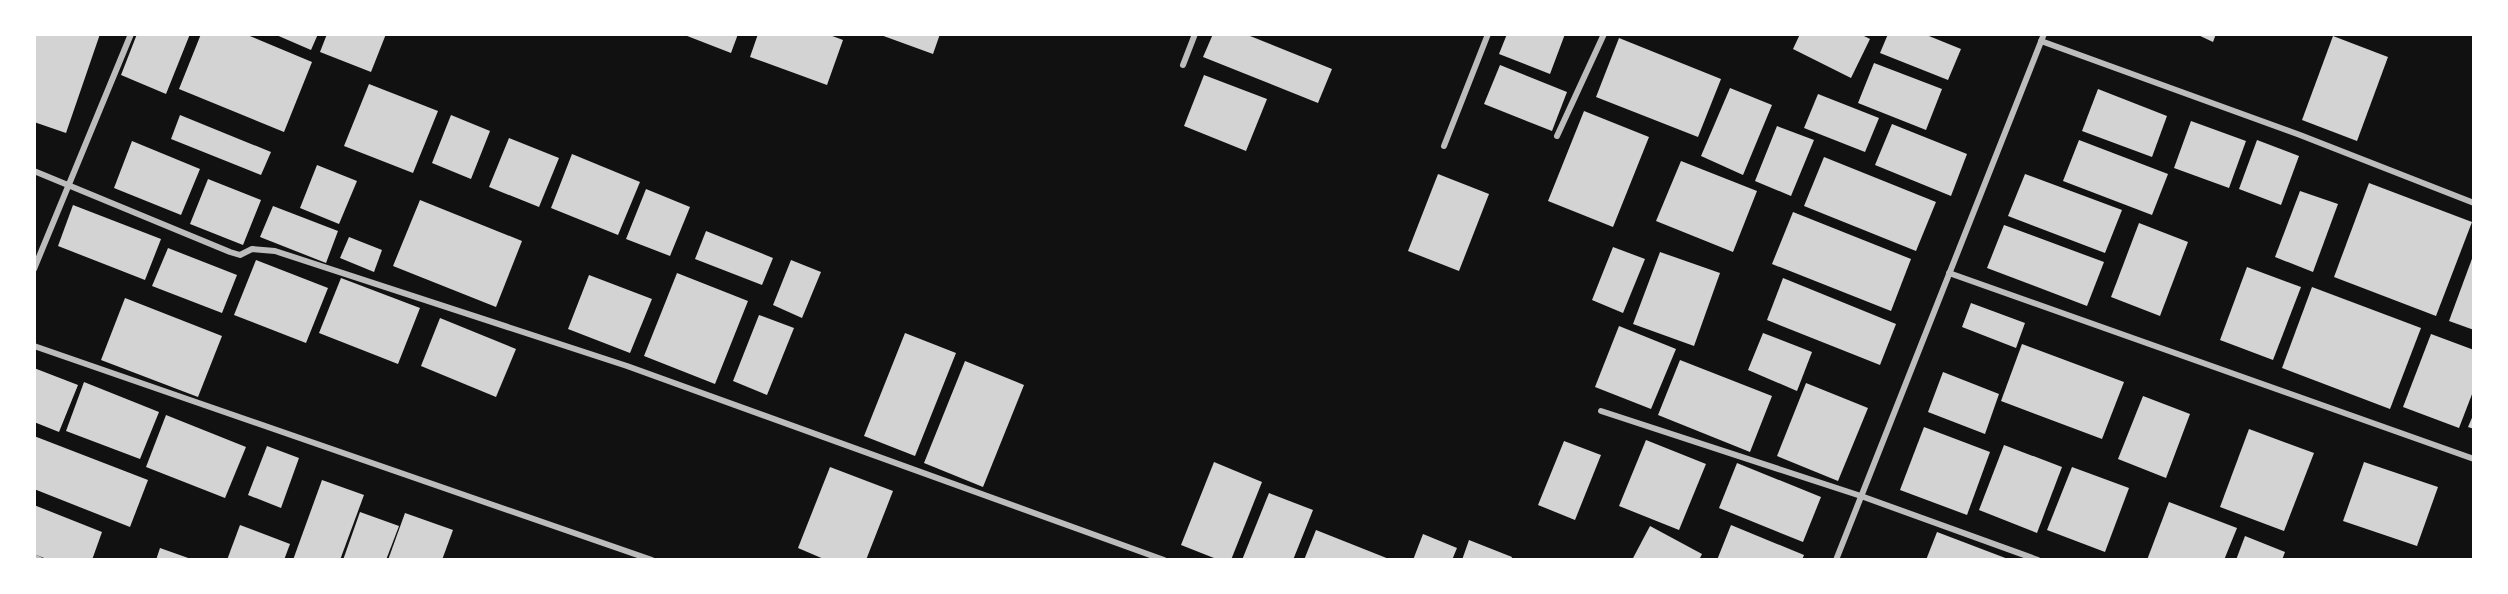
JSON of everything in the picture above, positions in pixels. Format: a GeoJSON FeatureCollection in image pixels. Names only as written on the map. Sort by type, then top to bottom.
{"type":"FeatureCollection","features":[{"type":"Feature","properties":{"kind":"street"},"geometry":{"type":"LineString","coordinates":[[34,269],[131,34]]}},
{"type":"Feature","properties":{"kind":"street"},"geometry":{"type":"LineString","coordinates":[[1183,65],[1195,34]]}},
{"type":"Feature","properties":{"kind":"street"},"geometry":{"type":"LineString","coordinates":[[1444,146],[1488,34]]}},
{"type":"Feature","properties":{"kind":"street"},"geometry":{"type":"LineString","coordinates":[[1557,136],[1604,34]]}},
{"type":"Feature","properties":{"kind":"street"},"geometry":{"type":"LineString","coordinates":[[1836,560],[2042,38],[2474,203]]}},
{"type":"Feature","properties":{"kind":"street"},"geometry":{"type":"LineString","coordinates":[[34,171],[230,252],[240,255],[252,249],[275,251],[627,366],[1164,560]]}},
{"type":"Feature","properties":{"kind":"street"},"geometry":{"type":"LineString","coordinates":[[1949,273],[2474,459]]}},
{"type":"Feature","properties":{"kind":"street"},"geometry":{"type":"LineString","coordinates":[[34,346],[652,560]]}},
{"type":"Feature","properties":{"kind":"street"},"geometry":{"type":"LineString","coordinates":[[1601,411],[1861,496],[2038,560]]}},
{"type":"Feature","properties":{"kind":"street"},"geometry":{"type":"LineString","coordinates":[[34,557],[40,560]]}},
{"type":"Feature","properties":{"kind":"building"},"geometry":{"type":"Polygon","coordinates":[[[34,34],[100,34],[66,133],[34,122],[34,34]]]}},
{"type":"Feature","properties":{"kind":"building"},"geometry":{"type":"Polygon","coordinates":[[[137,34],[190,34],[166,94],[121,75],[137,34]]]}},
{"type":"Feature","properties":{"kind":"building"},"geometry":{"type":"Polygon","coordinates":[[[201,34],[245,34],[312,62],[284,132],[179,89],[201,34]]]}},
{"type":"Feature","properties":{"kind":"building"},"geometry":{"type":"Polygon","coordinates":[[[274,34],[318,34],[311,50],[274,34]]]}},
{"type":"Feature","properties":{"kind":"building"},"geometry":{"type":"Polygon","coordinates":[[[327,34],[386,34],[371,72],[320,52],[327,34]]]}},
{"type":"Feature","properties":{"kind":"building"},"geometry":{"type":"Polygon","coordinates":[[[682,34],[738,34],[731,53],[682,34]]]}},
{"type":"Feature","properties":{"kind":"building"},"geometry":{"type":"Polygon","coordinates":[[[758,34],[827,34],[843,40],[827,85],[750,57],[758,34]]]}},
{"type":"Feature","properties":{"kind":"building"},"geometry":{"type":"Polygon","coordinates":[[[878,34],[940,34],[933,54],[878,34]]]}},
{"type":"Feature","properties":{"kind":"building"},"geometry":{"type":"Polygon","coordinates":[[[1213,34],[1245,34],[1332,69],[1318,103],[1203,57],[1213,34]]]}},
{"type":"Feature","properties":{"kind":"building"},"geometry":{"type":"Polygon","coordinates":[[[1507,34],[1565,34],[1550,74],[1499,54],[1507,34]]]}},
{"type":"Feature","properties":{"kind":"building"},"geometry":{"type":"Polygon","coordinates":[[[1800,34],[1860,34],[1870,39],[1851,78],[1793,49],[1800,34]]]}},
{"type":"Feature","properties":{"kind":"building"},"geometry":{"type":"Polygon","coordinates":[[[1888,34],[1924,34],[1961,49],[1948,80],[1880,53],[1888,34]]]}},
{"type":"Feature","properties":{"kind":"building"},"geometry":{"type":"Polygon","coordinates":[[[2196,34],[2216,34],[2213,42],[2196,34]]]}},
{"type":"Feature","properties":{"kind":"building"},"geometry":{"type":"Polygon","coordinates":[[[2333,36],[2388,57],[2357,141],[2302,120],[2333,36]]]}},
{"type":"Feature","properties":{"kind":"building"},"geometry":{"type":"Polygon","coordinates":[[[1619,38],[1721,79],[1698,137],[1596,97],[1619,38]]]}},
{"type":"Feature","properties":{"kind":"building"},"geometry":{"type":"Polygon","coordinates":[[[1874,63],[1942,89],[1926,130],[1858,103],[1874,63]]]}},
{"type":"Feature","properties":{"kind":"building"},"geometry":{"type":"Polygon","coordinates":[[[1500,65],[1567,92],[1552,131],[1484,104],[1500,65]]]}},
{"type":"Feature","properties":{"kind":"building"},"geometry":{"type":"Polygon","coordinates":[[[1204,75],[1267,99],[1246,151],[1184,126],[1204,75]]]}},
{"type":"Feature","properties":{"kind":"building"},"geometry":{"type":"Polygon","coordinates":[[[369,84],[438,111],[413,173],[344,146],[369,84]]]}},
{"type":"Feature","properties":{"kind":"building"},"geometry":{"type":"Polygon","coordinates":[[[1730,88],[1772,105],[1743,175],[1701,156],[1730,88]]]}},
{"type":"Feature","properties":{"kind":"building"},"geometry":{"type":"Polygon","coordinates":[[[2098,89],[2167,116],[2152,157],[2082,131],[2098,89]]]}},
{"type":"Feature","properties":{"kind":"building"},"geometry":{"type":"Polygon","coordinates":[[[1818,94],[1879,118],[1865,152],[1804,128],[1818,94]]]}},
{"type":"Feature","properties":{"kind":"building"},"geometry":{"type":"Polygon","coordinates":[[[1584,111],[1649,137],[1613,227],[1548,201],[1584,111]]]}},
{"type":"Feature","properties":{"kind":"building"},"geometry":{"type":"Polygon","coordinates":[[[180,115],[271,152],[261,175],[171,139],[180,115]]]}},
{"type":"Feature","properties":{"kind":"building"},"geometry":{"type":"Polygon","coordinates":[[[451,115],[490,131],[471,179],[432,163],[451,115]]]}},
{"type":"Feature","properties":{"kind":"building"},"geometry":{"type":"Polygon","coordinates":[[[2191,121],[2246,141],[2229,188],[2174,168],[2191,121]]]}},
{"type":"Feature","properties":{"kind":"building"},"geometry":{"type":"Polygon","coordinates":[[[1892,124],[1967,154],[1951,196],[1875,165],[1892,124]]]}},
{"type":"Feature","properties":{"kind":"building"},"geometry":{"type":"Polygon","coordinates":[[[1777,126],[1814,140],[1791,196],[1755,181],[1777,126]]]}},
{"type":"Feature","properties":{"kind":"building"},"geometry":{"type":"Polygon","coordinates":[[[509,138],[559,158],[539,207],[489,187],[509,138]]]}},
{"type":"Feature","properties":{"kind":"building"},"geometry":{"type":"Polygon","coordinates":[[[2079,140],[2168,174],[2152,215],[2063,181],[2079,140]]]}},
{"type":"Feature","properties":{"kind":"building"},"geometry":{"type":"Polygon","coordinates":[[[2257,140],[2299,156],[2281,205],[2239,189],[2257,140]]]}},
{"type":"Feature","properties":{"kind":"building"},"geometry":{"type":"Polygon","coordinates":[[[132,141],[200,169],[181,215],[114,188],[132,141]]]}},
{"type":"Feature","properties":{"kind":"building"},"geometry":{"type":"Polygon","coordinates":[[[572,154],[640,182],[618,235],[551,208],[572,154]]]}},
{"type":"Feature","properties":{"kind":"building"},"geometry":{"type":"Polygon","coordinates":[[[1824,157],[1936,202],[1916,251],[1804,206],[1824,157]]]}},
{"type":"Feature","properties":{"kind":"building"},"geometry":{"type":"Polygon","coordinates":[[[1681,161],[1757,191],[1733,252],[1656,221],[1681,161]]]}},
{"type":"Feature","properties":{"kind":"building"},"geometry":{"type":"Polygon","coordinates":[[[317,165],[357,181],[339,224],[300,208],[317,165]]]}},
{"type":"Feature","properties":{"kind":"building"},"geometry":{"type":"Polygon","coordinates":[[[1438,174],[1489,194],[1459,271],[1408,251],[1438,174]]]}},
{"type":"Feature","properties":{"kind":"building"},"geometry":{"type":"Polygon","coordinates":[[[2025,174],[2122,210],[2105,253],[2008,216],[2025,174]]]}},
{"type":"Feature","properties":{"kind":"building"},"geometry":{"type":"Polygon","coordinates":[[[208,179],[261,200],[243,245],[190,224],[208,179]]]}},
{"type":"Feature","properties":{"kind":"building"},"geometry":{"type":"Polygon","coordinates":[[[2369,183],[2472,222],[2436,316],[2334,277],[2369,183]]]}},
{"type":"Feature","properties":{"kind":"building"},"geometry":{"type":"Polygon","coordinates":[[[646,189],[690,207],[670,256],[626,239],[646,189]]]}},
{"type":"Feature","properties":{"kind":"building"},"geometry":{"type":"Polygon","coordinates":[[[2300,191],[2338,204],[2313,272],[2275,257],[2300,191]]]}},
{"type":"Feature","properties":{"kind":"building"},"geometry":{"type":"Polygon","coordinates":[[[420,200],[522,241],[496,307],[393,266],[420,200]]]}},
{"type":"Feature","properties":{"kind":"building"},"geometry":{"type":"Polygon","coordinates":[[[73,205],[161,239],[145,280],[58,246],[73,205]]]}},
{"type":"Feature","properties":{"kind":"building"},"geometry":{"type":"Polygon","coordinates":[[[273,206],[338,231],[326,263],[260,237],[273,206]]]}},
{"type":"Feature","properties":{"kind":"building"},"geometry":{"type":"Polygon","coordinates":[[[1793,212],[1911,259],[1891,311],[1772,264],[1793,212]]]}},
{"type":"Feature","properties":{"kind":"building"},"geometry":{"type":"Polygon","coordinates":[[[2139,223],[2188,242],[2160,316],[2111,297],[2139,223]]]}},
{"type":"Feature","properties":{"kind":"building"},"geometry":{"type":"Polygon","coordinates":[[[2004,225],[2104,262],[2087,306],[1987,268],[2004,225]]]}},
{"type":"Feature","properties":{"kind":"building"},"geometry":{"type":"Polygon","coordinates":[[[706,231],[773,258],[762,285],[695,259],[706,231]]]}},
{"type":"Feature","properties":{"kind":"building"},"geometry":{"type":"Polygon","coordinates":[[[349,237],[382,250],[374,272],[340,258],[349,237]]]}},
{"type":"Feature","properties":{"kind":"building"},"geometry":{"type":"Polygon","coordinates":[[[1613,247],[1645,259],[1623,313],[1592,300],[1613,247]]]}},
{"type":"Feature","properties":{"kind":"building"},"geometry":{"type":"Polygon","coordinates":[[[168,248],[237,275],[222,313],[152,286],[168,248]]]}},
{"type":"Feature","properties":{"kind":"building"},"geometry":{"type":"Polygon","coordinates":[[[1660,252],[1720,273],[1694,346],[1633,324],[1660,252]]]}},
{"type":"Feature","properties":{"kind":"building"},"geometry":{"type":"Polygon","coordinates":[[[2474,256],[2474,330],[2449,321],[2474,256]]]}},
{"type":"Feature","properties":{"kind":"building"},"geometry":{"type":"Polygon","coordinates":[[[256,260],[328,288],[306,343],[234,315],[256,260]]]}},
{"type":"Feature","properties":{"kind":"building"},"geometry":{"type":"Polygon","coordinates":[[[791,260],[821,272],[802,318],[773,305],[791,260]]]}},
{"type":"Feature","properties":{"kind":"building"},"geometry":{"type":"Polygon","coordinates":[[[2247,267],[2301,287],[2273,360],[2220,340],[2247,267]]]}},
{"type":"Feature","properties":{"kind":"building"},"geometry":{"type":"Polygon","coordinates":[[[677,273],[748,301],[715,384],[644,356],[677,273]]]}},
{"type":"Feature","properties":{"kind":"building"},"geometry":{"type":"Polygon","coordinates":[[[589,275],[652,299],[630,353],[568,329],[589,275]]]}},
{"type":"Feature","properties":{"kind":"building"},"geometry":{"type":"Polygon","coordinates":[[[341,278],[420,308],[398,364],[319,333],[341,278]]]}},
{"type":"Feature","properties":{"kind":"building"},"geometry":{"type":"Polygon","coordinates":[[[1783,278],[1896,324],[1880,365],[1767,320],[1783,278]]]}},
{"type":"Feature","properties":{"kind":"building"},"geometry":{"type":"Polygon","coordinates":[[[2312,287],[2421,328],[2390,409],[2282,368],[2312,287]]]}},
{"type":"Feature","properties":{"kind":"building"},"geometry":{"type":"Polygon","coordinates":[[[125,298],[222,336],[198,397],[101,360],[125,298]]]}},
{"type":"Feature","properties":{"kind":"building"},"geometry":{"type":"Polygon","coordinates":[[[1971,303],[2025,323],[2016,348],[1962,327],[1971,303]]]}},
{"type":"Feature","properties":{"kind":"building"},"geometry":{"type":"Polygon","coordinates":[[[759,315],[794,328],[767,395],[733,381],[759,315]]]}},
{"type":"Feature","properties":{"kind":"building"},"geometry":{"type":"Polygon","coordinates":[[[440,318],[516,349],[496,397],[421,366],[440,318]]]}},
{"type":"Feature","properties":{"kind":"building"},"geometry":{"type":"Polygon","coordinates":[[[1619,326],[1676,349],[1651,409],[1595,387],[1619,326]]]}},
{"type":"Feature","properties":{"kind":"building"},"geometry":{"type":"Polygon","coordinates":[[[905,333],[956,353],[915,456],[864,436],[905,333]]]}},
{"type":"Feature","properties":{"kind":"building"},"geometry":{"type":"Polygon","coordinates":[[[1763,333],[1812,352],[1797,391],[1748,370],[1763,333]]]}},
{"type":"Feature","properties":{"kind":"building"},"geometry":{"type":"Polygon","coordinates":[[[2431,334],[2474,350],[2474,389],[2459,428],[2403,407],[2431,334]]]}},
{"type":"Feature","properties":{"kind":"building"},"geometry":{"type":"Polygon","coordinates":[[[2022,344],[2124,382],[2102,439],[2001,401],[2022,344]]]}},
{"type":"Feature","properties":{"kind":"building"},"geometry":{"type":"Polygon","coordinates":[[[1680,360],[1772,396],[1750,452],[1658,415],[1680,360]]]}},
{"type":"Feature","properties":{"kind":"building"},"geometry":{"type":"Polygon","coordinates":[[[965,361],[1024,385],[983,487],[924,463],[965,361]]]}},
{"type":"Feature","properties":{"kind":"building"},"geometry":{"type":"Polygon","coordinates":[[[34,368],[78,385],[59,432],[34,422],[34,368]]]}},
{"type":"Feature","properties":{"kind":"building"},"geometry":{"type":"Polygon","coordinates":[[[1943,372],[1999,394],[1985,434],[1928,412],[1943,372]]]}},
{"type":"Feature","properties":{"kind":"building"},"geometry":{"type":"Polygon","coordinates":[[[84,382],[159,412],[140,459],[66,431],[84,382]]]}},
{"type":"Feature","properties":{"kind":"building"},"geometry":{"type":"Polygon","coordinates":[[[1806,383],[1868,408],[1838,481],[1777,456],[1806,383]]]}},
{"type":"Feature","properties":{"kind":"building"},"geometry":{"type":"Polygon","coordinates":[[[2143,396],[2190,414],[2166,478],[2118,459],[2143,396]]]}},
{"type":"Feature","properties":{"kind":"building"},"geometry":{"type":"Polygon","coordinates":[[[2474,413],[2474,429],[2468,427],[2474,413]]]}},
{"type":"Feature","properties":{"kind":"building"},"geometry":{"type":"Polygon","coordinates":[[[166,415],[246,447],[225,498],[146,467],[166,415]]]}},
{"type":"Feature","properties":{"kind":"building"},"geometry":{"type":"Polygon","coordinates":[[[1924,427],[1990,452],[1967,515],[1900,490],[1924,427]]]}},
{"type":"Feature","properties":{"kind":"building"},"geometry":{"type":"Polygon","coordinates":[[[2249,429],[2314,453],[2284,531],[2220,507],[2249,429]]]}},
{"type":"Feature","properties":{"kind":"building"},"geometry":{"type":"Polygon","coordinates":[[[34,436],[148,480],[130,527],[34,489],[34,436]]]}},
{"type":"Feature","properties":{"kind":"building"},"geometry":{"type":"Polygon","coordinates":[[[1646,440],[1706,464],[1679,530],[1619,506],[1646,440]]]}},
{"type":"Feature","properties":{"kind":"building"},"geometry":{"type":"Polygon","coordinates":[[[1564,441],[1601,455],[1575,520],[1538,505],[1564,441]]]}},
{"type":"Feature","properties":{"kind":"building"},"geometry":{"type":"Polygon","coordinates":[[[2004,445],[2062,467],[2037,533],[1979,510],[2004,445]]]}},
{"type":"Feature","properties":{"kind":"building"},"geometry":{"type":"Polygon","coordinates":[[[267,446],[299,458],[281,508],[248,495],[267,446]]]}},
{"type":"Feature","properties":{"kind":"building"},"geometry":{"type":"Polygon","coordinates":[[[1214,462],[1262,482],[1231,560],[1219,560],[1181,545],[1214,462]]]}},
{"type":"Feature","properties":{"kind":"building"},"geometry":{"type":"Polygon","coordinates":[[[2364,462],[2438,487],[2417,546],[2343,521],[2364,462]]]}},
{"type":"Feature","properties":{"kind":"building"},"geometry":{"type":"Polygon","coordinates":[[[1737,463],[1821,497],[1803,542],[1719,508],[1737,463]]]}},
{"type":"Feature","properties":{"kind":"building"},"geometry":{"type":"Polygon","coordinates":[[[830,467],[893,491],[866,560],[826,560],[798,548],[830,467]]]}},
{"type":"Feature","properties":{"kind":"building"},"geometry":{"type":"Polygon","coordinates":[[[2072,467],[2129,488],[2105,552],[2047,530],[2072,467]]]}},
{"type":"Feature","properties":{"kind":"building"},"geometry":{"type":"Polygon","coordinates":[[[322,480],[364,495],[340,560],[293,560],[322,480]]]}},
{"type":"Feature","properties":{"kind":"building"},"geometry":{"type":"Polygon","coordinates":[[[1269,493],[1313,510],[1293,560],[1242,560],[1269,493]]]}},
{"type":"Feature","properties":{"kind":"building"},"geometry":{"type":"Polygon","coordinates":[[[2169,502],[2237,528],[2224,560],[2147,560],[2169,502]]]}},
{"type":"Feature","properties":{"kind":"building"},"geometry":{"type":"Polygon","coordinates":[[[34,505],[102,532],[92,560],[49,560],[34,554],[34,505]]]}},
{"type":"Feature","properties":{"kind":"building"},"geometry":{"type":"Polygon","coordinates":[[[360,512],[399,526],[386,560],[343,560],[360,512]]]}},
{"type":"Feature","properties":{"kind":"building"},"geometry":{"type":"Polygon","coordinates":[[[405,513],[453,530],[442,560],[388,560],[405,513]]]}},
{"type":"Feature","properties":{"kind":"building"},"geometry":{"type":"Polygon","coordinates":[[[240,525],[290,544],[284,560],[227,560],[240,525]]]}},
{"type":"Feature","properties":{"kind":"building"},"geometry":{"type":"Polygon","coordinates":[[[1731,525],[1804,555],[1802,560],[1717,560],[1731,525]]]}},
{"type":"Feature","properties":{"kind":"building"},"geometry":{"type":"Polygon","coordinates":[[[1650,526],[1702,554],[1699,560],[1632,560],[1650,526]]]}},
{"type":"Feature","properties":{"kind":"building"},"geometry":{"type":"Polygon","coordinates":[[[1316,530],[1389,559],[1389,560],[1304,560],[1316,530]]]}},
{"type":"Feature","properties":{"kind":"building"},"geometry":{"type":"Polygon","coordinates":[[[1937,532],[2008,559],[2008,560],[1926,560],[1937,532]]]}},
{"type":"Feature","properties":{"kind":"building"},"geometry":{"type":"Polygon","coordinates":[[[1423,534],[1457,548],[1452,560],[1413,560],[1423,534]]]}},
{"type":"Feature","properties":{"kind":"building"},"geometry":{"type":"Polygon","coordinates":[[[2245,536],[2285,552],[2282,560],[2236,560],[2245,536]]]}},
{"type":"Feature","properties":{"kind":"building"},"geometry":{"type":"Polygon","coordinates":[[[1469,540],[1512,557],[1511,560],[1462,560],[1469,540]]]}},
{"type":"Feature","properties":{"kind":"building"},"geometry":{"type":"Polygon","coordinates":[[[160,548],[191,559],[191,560],[156,560],[160,548]]]}}]}
